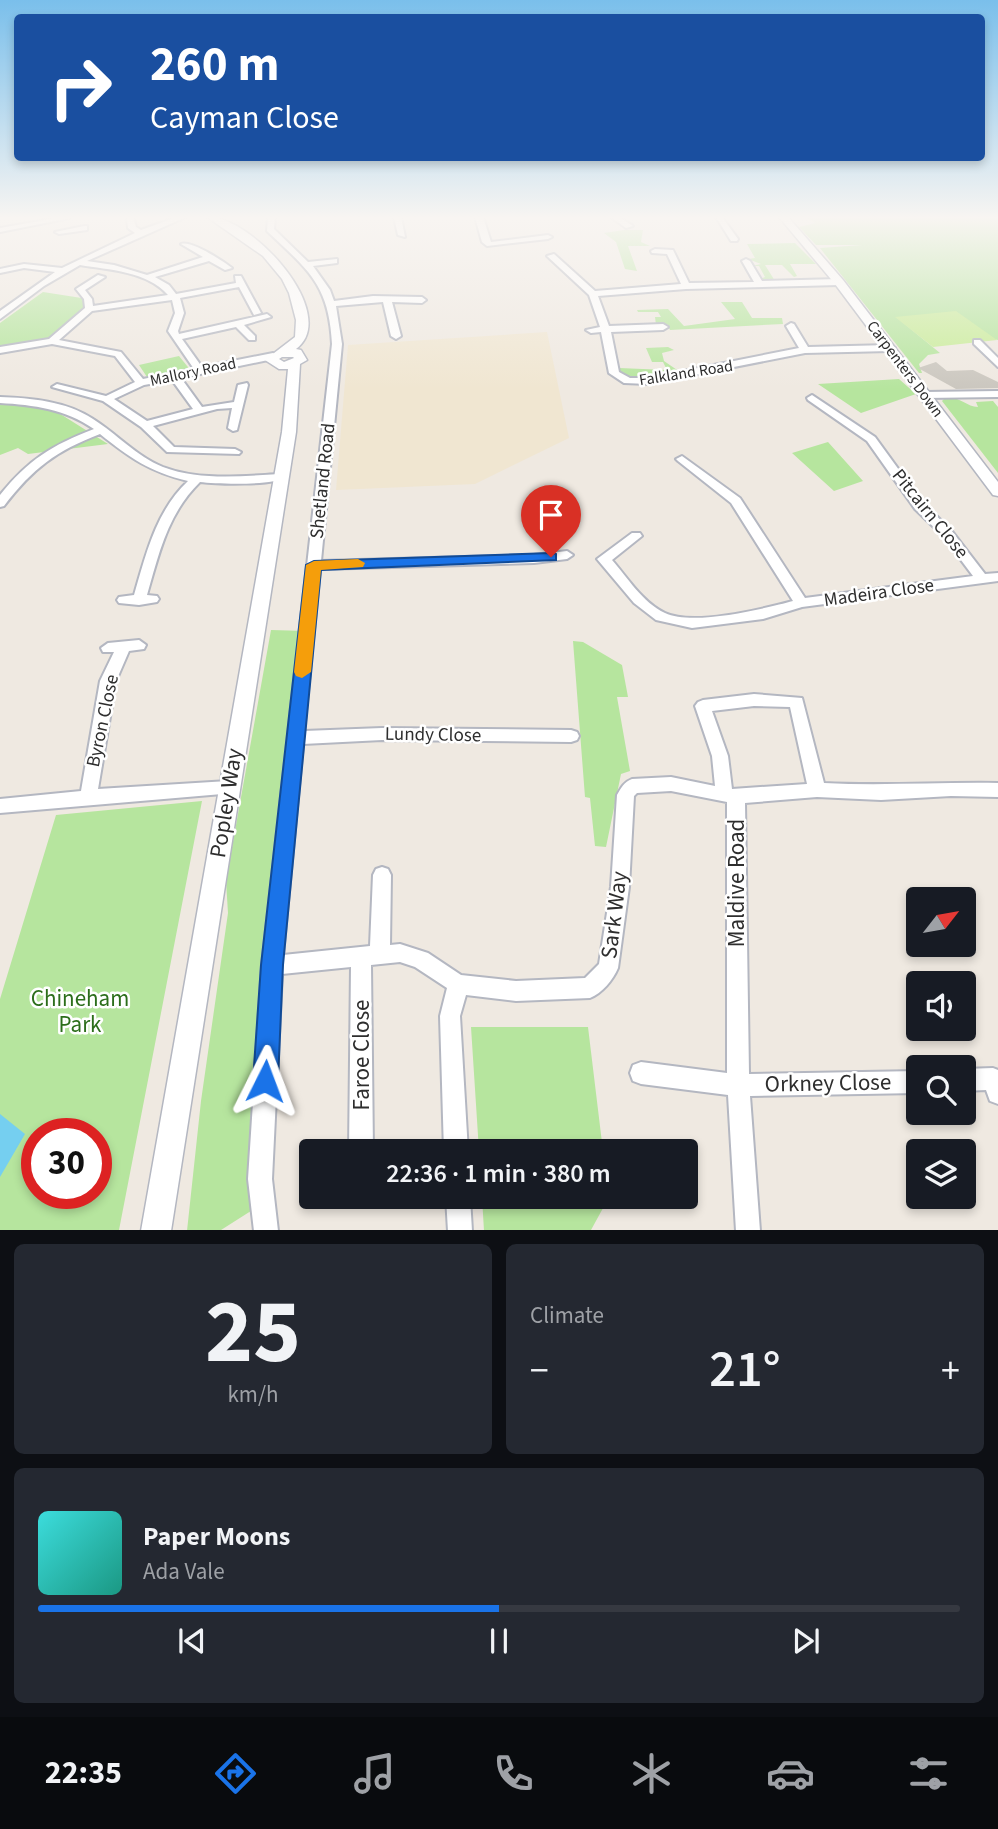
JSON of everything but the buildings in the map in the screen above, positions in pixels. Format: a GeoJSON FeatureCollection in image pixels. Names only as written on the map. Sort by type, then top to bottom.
{"type":"FeatureCollection","features":[{"type":"Feature","properties":{"kind":"street"},"geometry":{"type":"LineString","coordinates":[[0,316],[30,292],[58,274]]}},
{"type":"Feature","properties":{"kind":"street"},"geometry":{"type":"LineString","coordinates":[[136,274],[148,277],[175,297],[180,309],[180,320],[173,331],[200,371]]}},
{"type":"Feature","properties":{"kind":"street"},"geometry":{"type":"LineString","coordinates":[[148,277],[156,274]]}},
{"type":"Feature","properties":{"kind":"street","name":"Popley Way"},"geometry":{"type":"LineString","coordinates":[[156,1230],[289,432],[294,384],[286,360],[300,338],[303,326],[297,298],[284,274]]}},
{"type":"Feature","properties":{"kind":"street","name":"Shetland Road"},"geometry":{"type":"LineString","coordinates":[[266,1230],[260,1179],[272,965],[337,344],[332,303],[317,274]]}},
{"type":"Feature","properties":{"kind":"street"},"geometry":{"type":"LineString","coordinates":[[571,274],[593,293],[686,286],[839,282]]}},
{"type":"Feature","properties":{"kind":"street"},"geometry":{"type":"LineString","coordinates":[[681,274],[686,286]]}},
{"type":"Feature","properties":{"kind":"street"},"geometry":{"type":"LineString","coordinates":[[754,274],[760,284]]}},
{"type":"Feature","properties":{"kind":"street","name":"Carpenters Down"},"geometry":{"type":"LineString","coordinates":[[832,274],[998,492]]}},
{"type":"Feature","properties":{"kind":"street"},"geometry":{"type":"LineString","coordinates":[[89,309],[88,299],[79,289],[101,277]]}},
{"type":"Feature","properties":{"kind":"street"},"geometry":{"type":"LineString","coordinates":[[52,341],[89,309],[175,297],[240,280],[258,312],[238,324],[176,338]]}},
{"type":"Feature","properties":{"kind":"street","name":"Falkland Road"},"geometry":{"type":"LineString","coordinates":[[593,293],[606,327],[614,373],[632,382],[805,350],[890,348]]}},
{"type":"Feature","properties":{"kind":"street"},"geometry":{"type":"LineString","coordinates":[[332,303],[387,299],[422,300]]}},
{"type":"Feature","properties":{"kind":"street"},"geometry":{"type":"LineString","coordinates":[[387,299],[396,336]]}},
{"type":"Feature","properties":{"kind":"street"},"geometry":{"type":"LineString","coordinates":[[238,324],[252,338]]}},
{"type":"Feature","properties":{"kind":"street"},"geometry":{"type":"LineString","coordinates":[[791,326],[805,350]]}},
{"type":"Feature","properties":{"kind":"street"},"geometry":{"type":"LineString","coordinates":[[591,330],[606,327],[663,327]]}},
{"type":"Feature","properties":{"kind":"street","name":"Mallory Road"},"geometry":{"type":"LineString","coordinates":[[0,350],[52,341],[118,354],[141,383]]}},
{"type":"Feature","properties":{"kind":"street"},"geometry":{"type":"LineString","coordinates":[[977,342],[998,364]]}},
{"type":"Feature","properties":{"kind":"street","name":"Mallory Road"},"geometry":{"type":"LineString","coordinates":[[107,400],[141,383],[245,361],[286,360]]}},
{"type":"Feature","properties":{"kind":"street"},"geometry":{"type":"LineString","coordinates":[[175,377],[199,410]]}},
{"type":"Feature","properties":{"kind":"street"},"geometry":{"type":"LineString","coordinates":[[233,428],[243,385]]}},
{"type":"Feature","properties":{"kind":"street"},"geometry":{"type":"LineString","coordinates":[[57,387],[107,400],[145,425],[163,444],[178,452],[235,452]]}},
{"type":"Feature","properties":{"kind":"street"},"geometry":{"type":"LineString","coordinates":[[925,395],[998,394]]}},
{"type":"Feature","properties":{"kind":"street","name":"Pitcairn Close"},"geometry":{"type":"LineString","coordinates":[[812,398],[871,439],[919,506],[947,533],[982,579]]}},
{"type":"Feature","properties":{"kind":"street"},"geometry":{"type":"LineString","coordinates":[[0,400],[56,407],[85,419],[138,459],[160,470],[197,478],[280,477]]}},
{"type":"Feature","properties":{"kind":"street"},"geometry":{"type":"LineString","coordinates":[[145,425],[199,410],[238,405]]}},
{"type":"Feature","properties":{"kind":"street"},"geometry":{"type":"LineString","coordinates":[[0,503],[32,462],[55,447],[101,430]]}},
{"type":"Feature","properties":{"kind":"street"},"geometry":{"type":"LineString","coordinates":[[682,459],[736,501],[801,603]]}},
{"type":"Feature","properties":{"kind":"street"},"geometry":{"type":"LineString","coordinates":[[124,600],[146,599],[161,527],[174,502],[197,478]]}},
{"type":"Feature","properties":{"kind":"street","name":"Madeira Close"},"geometry":{"type":"LineString","coordinates":[[636,536],[604,559],[639,600],[661,617],[692,623],[763,614],[801,603],[998,577]]}},
{"type":"Feature","properties":{"kind":"street"},"geometry":{"type":"LineString","coordinates":[[314,565],[534,559],[573,555]]}},
{"type":"Feature","properties":{"kind":"street","name":"Byron Close"},"geometry":{"type":"LineString","coordinates":[[88,797],[108,681],[124,647]]}},
{"type":"Feature","properties":{"kind":"street"},"geometry":{"type":"LineString","coordinates":[[730,795],[703,706],[754,700],[797,702],[817,790]]}},
{"type":"Feature","properties":{"kind":"street","name":"Lundy Close"},"geometry":{"type":"LineString","coordinates":[[296,738],[382,734],[572,735]]}},
{"type":"Feature","properties":{"kind":"street","name":"Sark Way"},"geometry":{"type":"LineString","coordinates":[[370,957],[400,953],[421,960],[437,973],[458,984],[516,991],[590,988],[608,968],[620,887],[626,795],[632,786],[671,784],[730,795]]}},
{"type":"Feature","properties":{"kind":"street"},"geometry":{"type":"LineString","coordinates":[[0,806],[228,788]]}},
{"type":"Feature","properties":{"kind":"street","name":"Maldive Road"},"geometry":{"type":"LineString","coordinates":[[748,1230],[738,1085],[730,795],[817,790],[881,793],[951,789],[998,790]]}},
{"type":"Feature","properties":{"kind":"street","name":"Faroe Close"},"geometry":{"type":"LineString","coordinates":[[362,1139],[370,957],[382,875]]}},
{"type":"Feature","properties":{"kind":"street"},"geometry":{"type":"LineString","coordinates":[[272,965],[370,957]]}},
{"type":"Feature","properties":{"kind":"street"},"geometry":{"type":"LineString","coordinates":[[455,1139],[450,1016],[458,984]]}},
{"type":"Feature","properties":{"kind":"street","name":"Orkney Close"},"geometry":{"type":"LineString","coordinates":[[641,1073],[738,1085],[906,1082]]}},
{"type":"Feature","properties":{"kind":"street"},"geometry":{"type":"LineString","coordinates":[[976,1080],[993,1079],[998,1093]]}},
{"type":"Feature","properties":{"kind":"street"},"geometry":{"type":"LineString","coordinates":[[459,1209],[460,1230]]}},
{"type":"Feature","properties":{"kind":"shaded area"},"geometry":{"type":"Polygon","coordinates":[[[547,332],[569,438],[475,484],[336,490],[348,345],[547,332]]]}},
{"type":"Feature","properties":{"kind":"green space"},"geometry":{"type":"Polygon","coordinates":[[[764,274],[771,274],[775,281],[760,279],[765,277],[764,274]]]}},
{"type":"Feature","properties":{"kind":"green space"},"geometry":{"type":"Polygon","coordinates":[[[841,274],[998,274],[998,340],[896,317],[940,353],[928,355],[919,364],[922,373],[919,373],[841,274]]]}},
{"type":"Feature","properties":{"kind":"green space"},"geometry":{"type":"Polygon","coordinates":[[[43,292],[88,299],[89,309],[52,341],[0,350],[0,323],[43,292]]]}},
{"type":"Feature","properties":{"kind":"green space"},"geometry":{"type":"Polygon","coordinates":[[[721,302],[742,302],[752,318],[782,318],[783,324],[670,330],[667,324],[656,325],[655,317],[661,317],[658,312],[637,310],[668,309],[684,326],[735,319],[721,302]]]}},
{"type":"Feature","properties":{"kind":"green space"},"geometry":{"type":"Polygon","coordinates":[[[956,311],[997,340],[933,347],[895,317],[956,311]]]}},
{"type":"Feature","properties":{"kind":"green space"},"geometry":{"type":"Polygon","coordinates":[[[668,347],[674,350],[662,353],[664,361],[680,372],[642,378],[620,373],[619,368],[667,370],[663,362],[652,362],[646,348],[668,347]]]}},
{"type":"Feature","properties":{"kind":"green space"},"geometry":{"type":"Polygon","coordinates":[[[179,356],[192,372],[147,377],[139,365],[179,356]]]}},
{"type":"Feature","properties":{"kind":"green space"},"geometry":{"type":"Polygon","coordinates":[[[899,379],[916,394],[861,413],[818,384],[899,379]]]}},
{"type":"Feature","properties":{"kind":"green space"},"geometry":{"type":"Polygon","coordinates":[[[946,397],[978,407],[976,402],[993,401],[998,407],[998,473],[942,401],[946,397]]]}},
{"type":"Feature","properties":{"kind":"green space"},"geometry":{"type":"Polygon","coordinates":[[[0,400],[54,410],[108,444],[28,454],[18,448],[0,455],[0,400]]]}},
{"type":"Feature","properties":{"kind":"green space"},"geometry":{"type":"Polygon","coordinates":[[[828,442],[863,481],[834,491],[792,453],[828,442]]]}},
{"type":"Feature","properties":{"kind":"green space"},"geometry":{"type":"Polygon","coordinates":[[[271,630],[306,631],[262,1204],[221,1230],[187,1230],[201,1101],[228,913],[226,881],[271,630]]]}},
{"type":"Feature","properties":{"kind":"green space"},"geometry":{"type":"Polygon","coordinates":[[[573,641],[583,642],[622,665],[628,697],[617,697],[630,771],[621,774],[606,847],[595,846],[590,798],[585,797],[573,641]]]}},
{"type":"Feature","properties":{"kind":"green space","name":"Chineham Park"},"geometry":{"type":"Polygon","coordinates":[[[202,801],[119,1230],[0,1230],[0,999],[56,815],[202,801]]]}},
{"type":"Feature","properties":{"kind":"green space"},"geometry":{"type":"Polygon","coordinates":[[[471,1027],[588,1027],[602,1139],[478,1139],[471,1027]]]}},
{"type":"Feature","properties":{"kind":"green space"},"geometry":{"type":"Polygon","coordinates":[[[483,1209],[603,1209],[591,1230],[484,1230],[483,1209]]]}},
{"type":"Feature","properties":{"kind":"water"},"geometry":{"type":"Polygon","coordinates":[[[0,1114],[21,1131],[21,1141],[0,1177],[0,1114]]]}},
{"type":"Feature","properties":{"kind":"slow traffic"},"geometry":{"type":"LineString","coordinates":[[302,672],[314,565],[358,563]]}},
{"type":"Feature","properties":{"kind":"route"},"geometry":{"type":"LineString","coordinates":[[265,1081],[272,965],[314,565],[551,557]]}}]}
